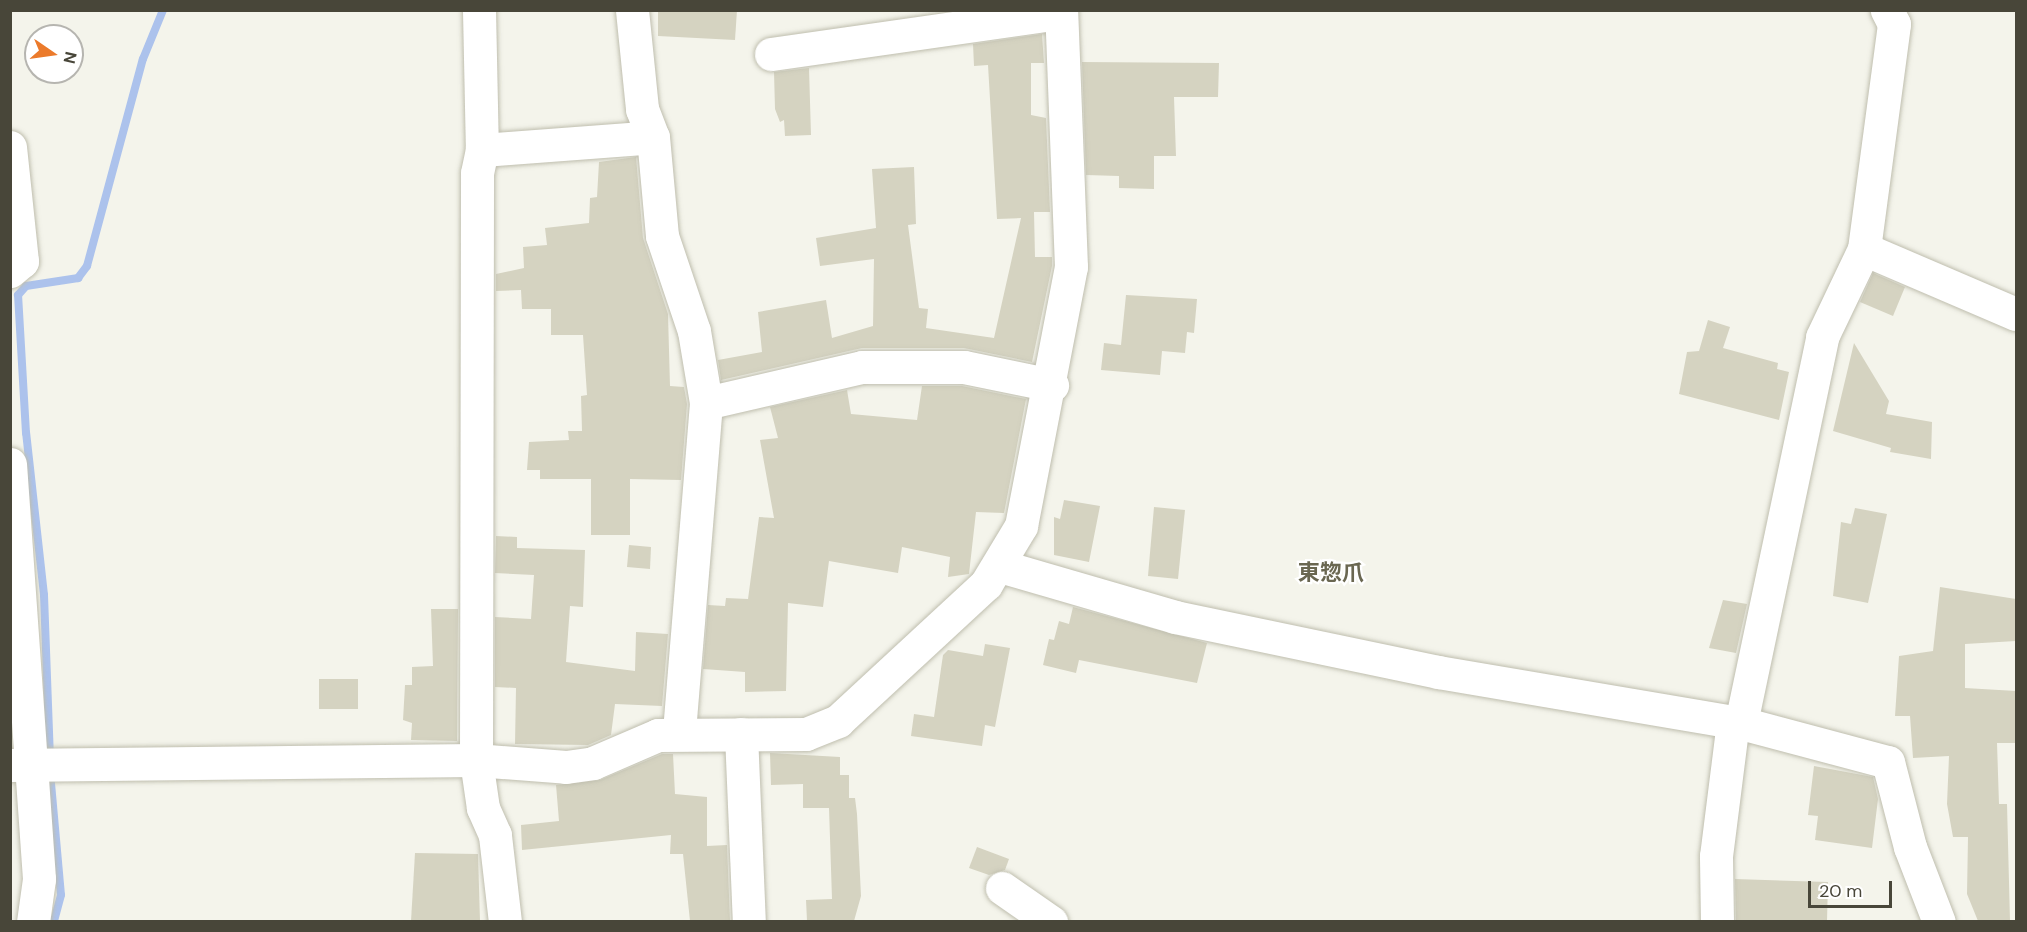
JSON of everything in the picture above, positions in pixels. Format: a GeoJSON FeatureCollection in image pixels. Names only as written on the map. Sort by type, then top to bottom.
{"type":"FeatureCollection","features":[{"type":"Feature","properties":{"kind":"street"},"geometry":{"type":"LineString","coordinates":[[479,10],[482,150],[473,462],[476,760],[483,808],[495,835],[505,921]]}},
{"type":"Feature","properties":{"kind":"street"},"geometry":{"type":"LineString","coordinates":[[632,10],[642,109],[653,137],[662,236],[694,331],[706,403],[679,733]]}},
{"type":"Feature","properties":{"kind":"street"},"geometry":{"type":"LineString","coordinates":[[1717,921],[1716,856],[1737,723],[1822,337],[1864,249],[1894,24],[1887,10]]}},
{"type":"Feature","properties":{"kind":"street"},"geometry":{"type":"LineString","coordinates":[[20,765],[476,760],[566,767],[593,763],[658,735],[679,733],[806,734],[838,721],[939,631],[1000,566],[1021,526],[1052,385],[1071,267],[1060,12],[771,54]]}},
{"type":"Feature","properties":{"kind":"street"},"geometry":{"type":"LineString","coordinates":[[482,150],[653,137]]}},
{"type":"Feature","properties":{"kind":"street"},"geometry":{"type":"LineString","coordinates":[[10,147],[22,261],[10,271]]}},
{"type":"Feature","properties":{"kind":"street"},"geometry":{"type":"LineString","coordinates":[[1864,249],[2016,314]]}},
{"type":"Feature","properties":{"kind":"street"},"geometry":{"type":"LineString","coordinates":[[706,403],[862,367],[964,367],[1052,385]]}},
{"type":"Feature","properties":{"kind":"street"},"geometry":{"type":"LineString","coordinates":[[10,464],[26,626],[20,765],[39,879],[33,921]]}},
{"type":"Feature","properties":{"kind":"street"},"geometry":{"type":"LineString","coordinates":[[1000,566],[1174,617],[1438,672],[1737,723],[1888,762],[1910,847],[1939,921]]}},
{"type":"Feature","properties":{"kind":"street"},"geometry":{"type":"LineString","coordinates":[[741,734],[749,921]]}},
{"type":"Feature","properties":{"kind":"street"},"geometry":{"type":"LineString","coordinates":[[1002,888],[1051,921]]}},
{"type":"Feature","properties":{"kind":"building"},"geometry":{"type":"Polygon","coordinates":[[[658,10],[737,10],[735,40],[658,36],[658,10]]]}},
{"type":"Feature","properties":{"kind":"building"},"geometry":{"type":"Polygon","coordinates":[[[1042,34],[1044,63],[1031,63],[1031,115],[1046,118],[1050,212],[1034,212],[1035,257],[1052,257],[1052,266],[1032,362],[964,348],[862,348],[721,380],[718,360],[762,352],[758,312],[826,300],[832,338],[873,326],[874,259],[820,266],[816,238],[876,228],[872,169],[914,167],[916,224],[908,225],[919,308],[928,309],[926,328],[994,338],[1021,218],[997,219],[988,65],[974,66],[973,44],[1042,34]]]}},
{"type":"Feature","properties":{"kind":"building"},"geometry":{"type":"Polygon","coordinates":[[[1082,62],[1219,63],[1218,97],[1174,97],[1176,156],[1154,156],[1154,189],[1119,188],[1119,176],[1086,175],[1082,62]]]}},
{"type":"Feature","properties":{"kind":"building"},"geometry":{"type":"Polygon","coordinates":[[[809,68],[811,135],[785,136],[784,120],[780,122],[775,109],[774,72],[809,68]]]}},
{"type":"Feature","properties":{"kind":"building"},"geometry":{"type":"Polygon","coordinates":[[[636,157],[643,238],[668,314],[670,386],[684,387],[687,404],[681,480],[630,479],[630,535],[591,535],[591,479],[540,479],[540,470],[527,470],[529,442],[569,440],[568,431],[582,431],[581,396],[587,395],[583,335],[551,335],[551,309],[522,309],[521,290],[496,291],[496,274],[524,268],[523,247],[547,245],[545,228],[589,223],[590,198],[597,197],[599,162],[636,157]]]}},
{"type":"Feature","properties":{"kind":"building"},"geometry":{"type":"Polygon","coordinates":[[[1873,273],[1905,287],[1893,316],[1860,302],[1873,273]]]}},
{"type":"Feature","properties":{"kind":"building"},"geometry":{"type":"Polygon","coordinates":[[[1126,295],[1197,299],[1194,333],[1187,332],[1185,353],[1162,351],[1160,375],[1101,370],[1104,343],[1121,345],[1126,295]]]}},
{"type":"Feature","properties":{"kind":"building"},"geometry":{"type":"Polygon","coordinates":[[[1708,320],[1730,327],[1723,348],[1778,363],[1777,369],[1789,372],[1779,420],[1679,394],[1687,352],[1699,351],[1708,320]]]}},
{"type":"Feature","properties":{"kind":"building"},"geometry":{"type":"Polygon","coordinates":[[[1854,343],[1889,401],[1886,414],[1932,422],[1931,459],[1890,452],[1891,448],[1833,431],[1854,343]]]}},
{"type":"Feature","properties":{"kind":"building"},"geometry":{"type":"Polygon","coordinates":[[[922,386],[962,386],[1026,399],[1004,513],[976,512],[969,574],[948,577],[950,557],[902,547],[898,573],[829,561],[823,607],[788,603],[786,691],[745,692],[745,672],[703,669],[708,605],[725,606],[726,598],[748,599],[759,517],[774,518],[760,440],[778,438],[770,407],[847,390],[851,414],[917,420],[922,386]]]}},
{"type":"Feature","properties":{"kind":"building"},"geometry":{"type":"Polygon","coordinates":[[[1064,500],[1100,506],[1089,562],[1054,555],[1054,517],[1060,519],[1064,500]]]}},
{"type":"Feature","properties":{"kind":"building"},"geometry":{"type":"Polygon","coordinates":[[[1154,507],[1185,510],[1178,579],[1148,576],[1154,507]]]}},
{"type":"Feature","properties":{"kind":"building"},"geometry":{"type":"Polygon","coordinates":[[[1855,508],[1887,514],[1868,603],[1833,596],[1841,522],[1851,524],[1855,508]]]}},
{"type":"Feature","properties":{"kind":"building"},"geometry":{"type":"Polygon","coordinates":[[[496,536],[517,537],[517,548],[585,550],[583,607],[570,606],[566,662],[635,671],[636,632],[668,634],[662,706],[615,704],[611,735],[588,745],[515,744],[516,688],[495,687],[495,617],[531,619],[534,575],[495,573],[496,536]]]}},
{"type":"Feature","properties":{"kind":"building"},"geometry":{"type":"Polygon","coordinates":[[[629,545],[651,547],[650,569],[627,567],[629,545]]]}},
{"type":"Feature","properties":{"kind":"building"},"geometry":{"type":"Polygon","coordinates":[[[1940,587],[2016,599],[2016,641],[1965,644],[1965,688],[2016,691],[2016,743],[1997,743],[1999,804],[2007,804],[2010,921],[1978,921],[1967,894],[1968,837],[1953,837],[1947,804],[1949,756],[1913,758],[1910,716],[1895,716],[1899,656],[1933,651],[1940,587]]]}},
{"type":"Feature","properties":{"kind":"building"},"geometry":{"type":"Polygon","coordinates":[[[1723,600],[1747,604],[1736,653],[1709,648],[1723,600]]]}},
{"type":"Feature","properties":{"kind":"building"},"geometry":{"type":"Polygon","coordinates":[[[1073,607],[1207,643],[1197,683],[1079,660],[1076,673],[1043,665],[1049,639],[1054,640],[1059,621],[1069,624],[1073,607]]]}},
{"type":"Feature","properties":{"kind":"building"},"geometry":{"type":"Polygon","coordinates":[[[431,609],[458,609],[457,741],[411,740],[412,723],[403,720],[405,685],[412,685],[412,667],[433,666],[431,609]]]}},
{"type":"Feature","properties":{"kind":"building"},"geometry":{"type":"Polygon","coordinates":[[[985,644],[1010,648],[995,727],[985,725],[982,746],[911,736],[914,714],[934,717],[943,655],[948,650],[983,656],[985,644]]]}},
{"type":"Feature","properties":{"kind":"building"},"geometry":{"type":"Polygon","coordinates":[[[319,679],[358,679],[358,709],[319,709],[319,679]]]}},
{"type":"Feature","properties":{"kind":"building"},"geometry":{"type":"Polygon","coordinates":[[[770,753],[840,757],[840,775],[849,775],[849,798],[855,798],[857,814],[861,896],[854,921],[807,921],[806,900],[832,899],[829,808],[803,808],[803,784],[771,785],[770,753]]]}},
{"type":"Feature","properties":{"kind":"building"},"geometry":{"type":"Polygon","coordinates":[[[662,754],[673,754],[675,794],[707,797],[707,846],[727,845],[730,921],[690,921],[683,854],[670,854],[671,835],[522,850],[521,825],[559,821],[556,785],[600,780],[662,754]]]}},
{"type":"Feature","properties":{"kind":"building"},"geometry":{"type":"Polygon","coordinates":[[[1814,766],[1873,777],[1878,799],[1872,848],[1815,840],[1818,816],[1808,815],[1814,766]]]}},
{"type":"Feature","properties":{"kind":"building"},"geometry":{"type":"Polygon","coordinates":[[[977,847],[1009,859],[1005,870],[989,875],[969,868],[977,847]]]}},
{"type":"Feature","properties":{"kind":"building"},"geometry":{"type":"Polygon","coordinates":[[[415,853],[478,854],[480,921],[411,921],[415,853]]]}},
{"type":"Feature","properties":{"kind":"building"},"geometry":{"type":"Polygon","coordinates":[[[1735,879],[1828,882],[1827,921],[1736,921],[1735,879]]]}},
{"type":"Feature","properties":{"kind":"waterway"},"geometry":{"type":"LineString","coordinates":[[50,759],[44,595],[26,433],[18,295],[26,286],[78,278],[87,266],[143,59],[163,10]]}},
{"type":"Feature","properties":{"kind":"waterway"},"geometry":{"type":"LineString","coordinates":[[50,772],[61,895],[54,922]]}},
{"type":"Feature","properties":{"kind":"district","name":"東惣爪"},"geometry":{"type":"Point","coordinates":[1331,573]}}]}
